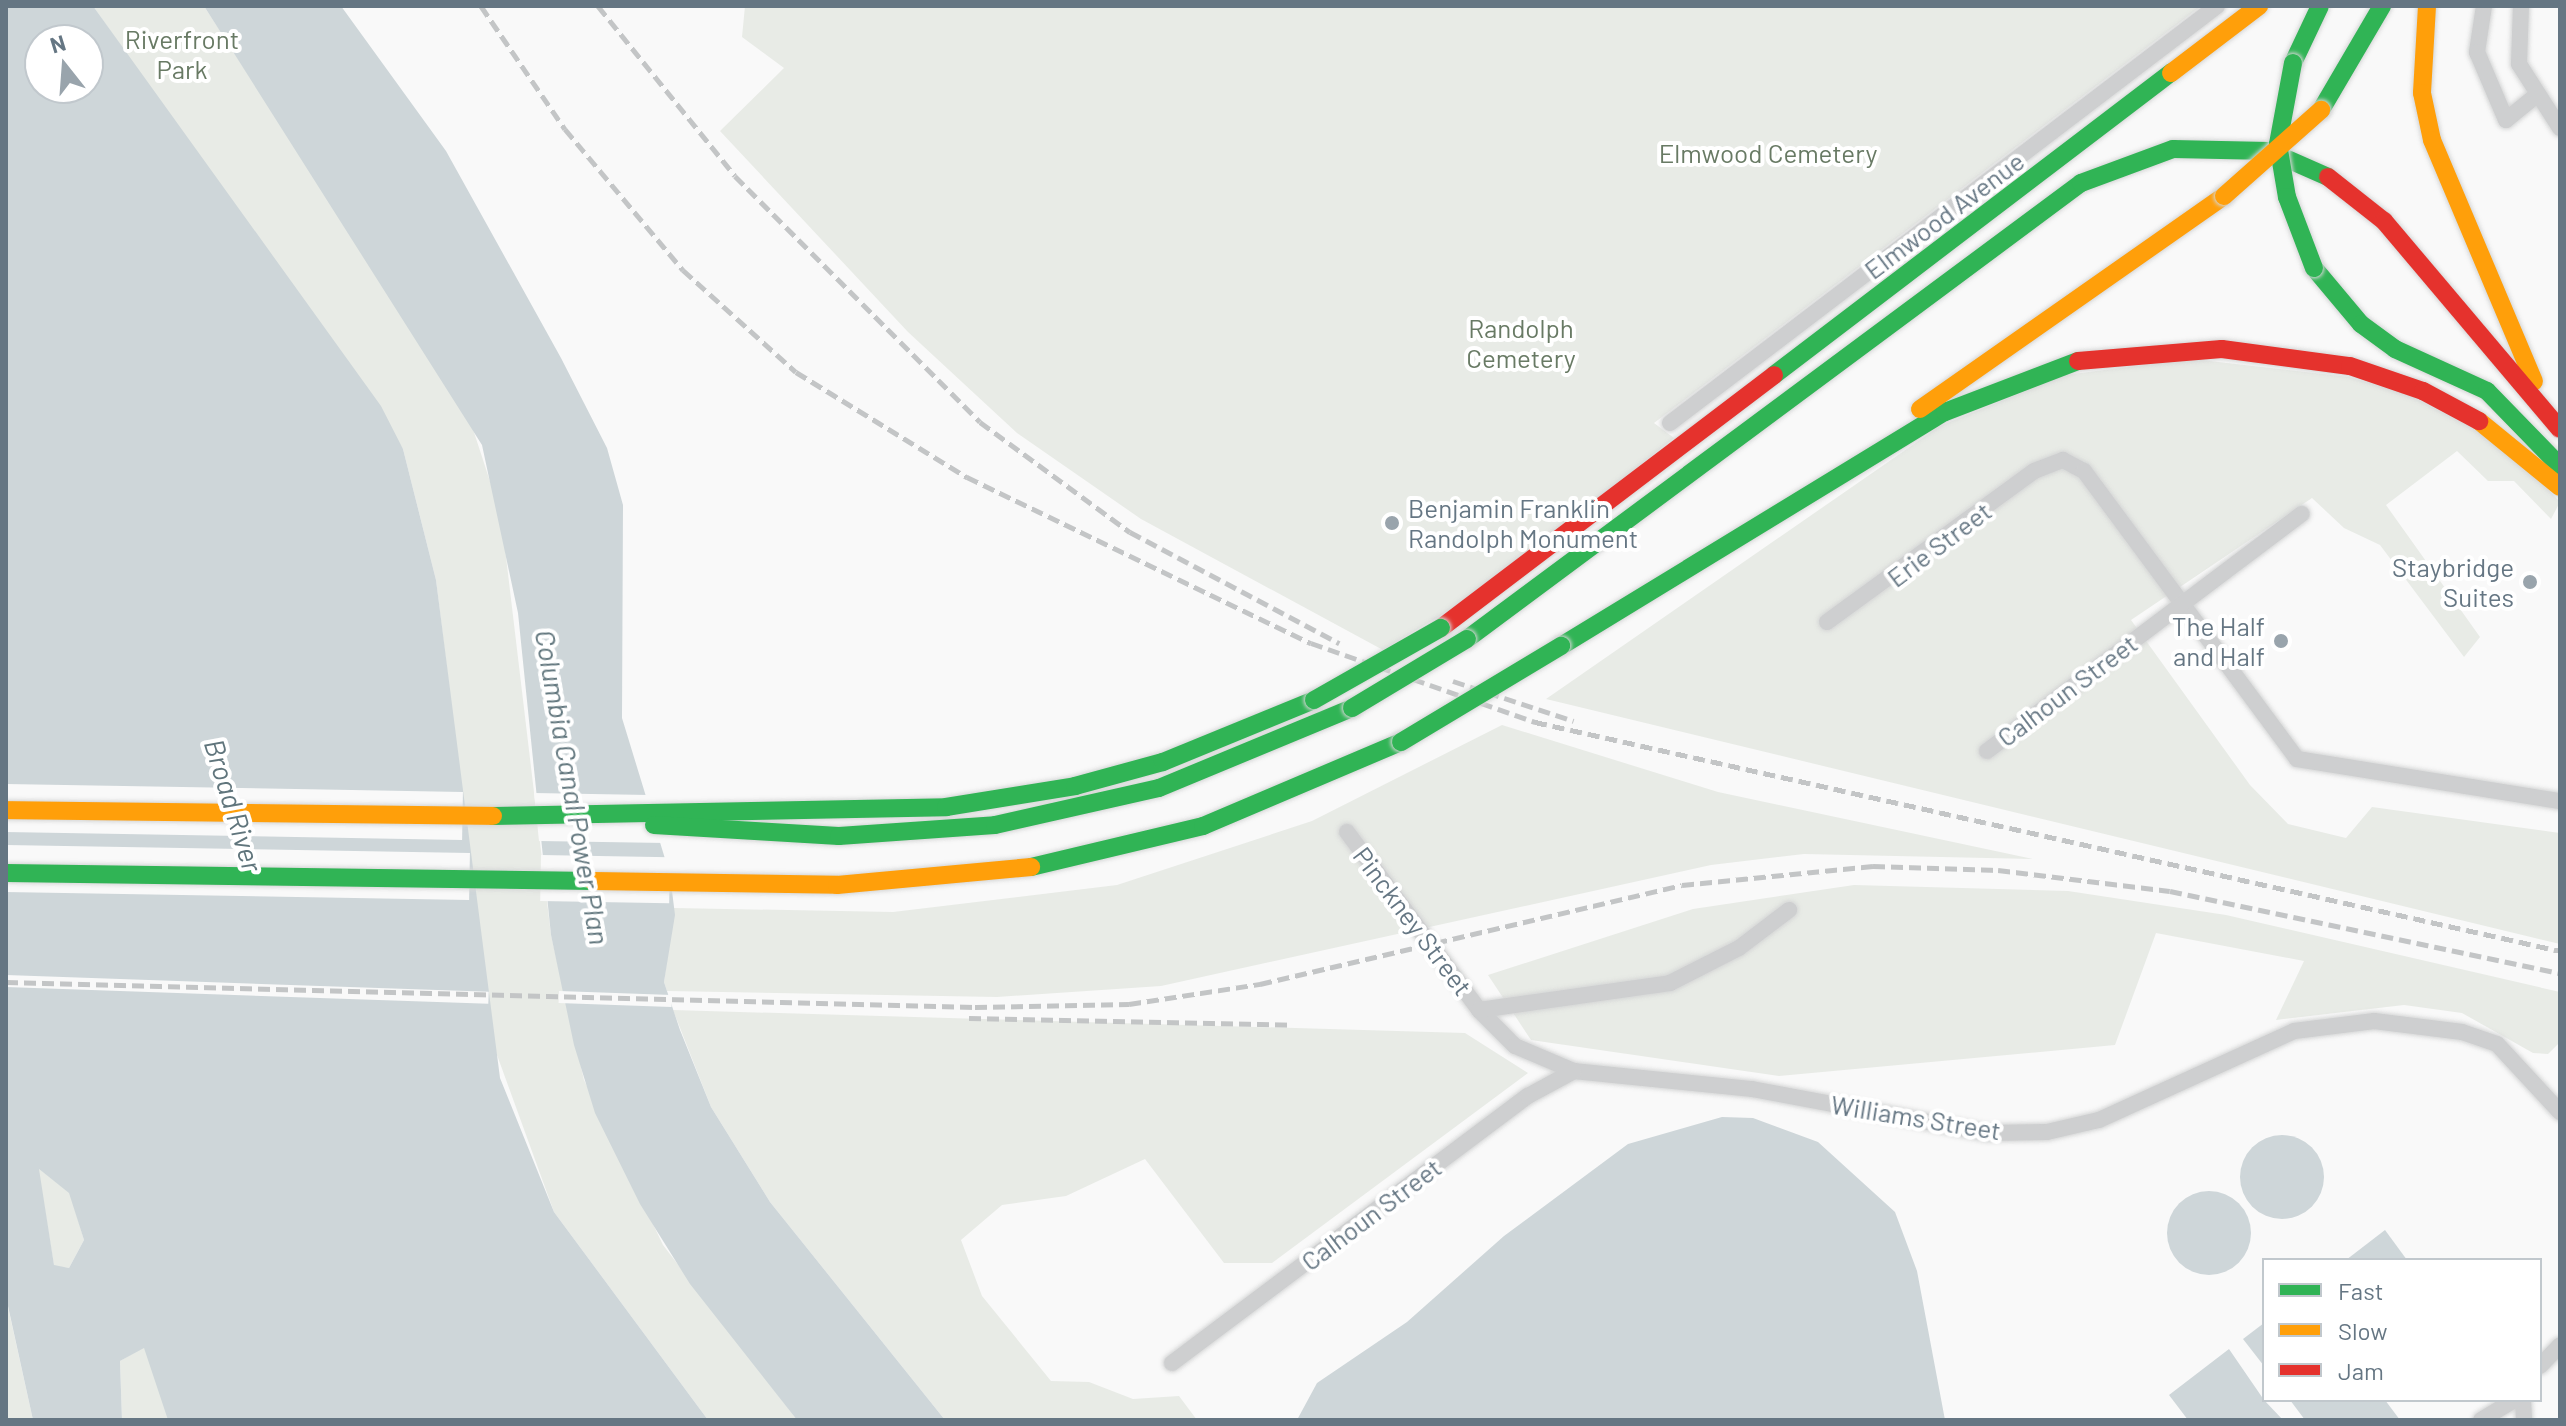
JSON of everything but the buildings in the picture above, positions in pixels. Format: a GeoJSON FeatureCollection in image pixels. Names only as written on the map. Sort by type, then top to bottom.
{"type":"FeatureCollection","features":[{"type":"Feature","properties":{"kind":"highway"},"geometry":{"type":"LineString","coordinates":[[6,810],[600,817],[701,810],[907,810],[1032,795],[1184,755],[1314,700],[1441,628],[2259,6]]}},
{"type":"Feature","properties":{"kind":"highway"},"geometry":{"type":"LineString","coordinates":[[2320,6],[2293,63],[2278,144],[2287,197],[2314,268],[2361,324],[2395,349],[2487,391],[2560,466]]}},
{"type":"Feature","properties":{"kind":"highway"},"geometry":{"type":"LineString","coordinates":[[6,873],[723,885],[911,883],[1096,857],[1246,811],[1401,742],[1561,646],[1781,506],[2224,196],[2321,110],[2382,6]]}},
{"type":"Feature","properties":{"kind":"highway"},"geometry":{"type":"LineString","coordinates":[[2427,6],[2422,93],[2432,140],[2515,346],[2559,428]]}},
{"type":"Feature","properties":{"kind":"highway"},"geometry":{"type":"LineString","coordinates":[[600,817],[701,832],[901,834],[1023,820],[1159,788],[1352,708],[1467,639],[2081,183],[2173,149],[2216,144],[2269,151],[2340,183],[2392,231],[2559,428]]}},
{"type":"Feature","properties":{"kind":"highway"},"geometry":{"type":"LineString","coordinates":[[1781,506],[1991,389],[2073,361],[2195,348],[2311,359],[2409,386],[2503,434],[2560,487]]}},
{"type":"Feature","properties":{"kind":"street","name":"Elmwood Avenue"},"geometry":{"type":"LineString","coordinates":[[1670,423],[2217,6]]}},
{"type":"Feature","properties":{"kind":"street"},"geometry":{"type":"LineString","coordinates":[[2484,6],[2477,52],[2506,120],[2536,96]]}},
{"type":"Feature","properties":{"kind":"street"},"geometry":{"type":"LineString","coordinates":[[2521,6],[2519,64],[2536,96],[2560,128]]}},
{"type":"Feature","properties":{"kind":"street","name":"Erie Street"},"geometry":{"type":"LineString","coordinates":[[1827,622],[2049,463],[2063,460],[2084,471],[2180,605]]}},
{"type":"Feature","properties":{"kind":"street","name":"Calhoun Street"},"geometry":{"type":"LineString","coordinates":[[1987,751],[2302,514]]}},
{"type":"Feature","properties":{"kind":"street"},"geometry":{"type":"LineString","coordinates":[[2180,605],[2297,759],[2560,801]]}},
{"type":"Feature","properties":{"kind":"street","name":"Pinckney Street"},"geometry":{"type":"LineString","coordinates":[[1347,832],[1479,1010]]}},
{"type":"Feature","properties":{"kind":"street"},"geometry":{"type":"LineString","coordinates":[[1479,1010],[1670,983],[1739,948],[1789,910]]}},
{"type":"Feature","properties":{"kind":"street","name":"Williams Street"},"geometry":{"type":"LineString","coordinates":[[1479,1010],[1515,1046],[1574,1071],[1752,1089],[1988,1133],[2047,1132],[2099,1120],[2294,1031],[2374,1021],[2462,1032],[2497,1044],[2560,1112]]}},
{"type":"Feature","properties":{"kind":"street","name":"Calhoun Street"},"geometry":{"type":"LineString","coordinates":[[1172,1363],[1528,1096],[1574,1071]]}},
{"type":"Feature","properties":{"kind":"street"},"geometry":{"type":"LineString","coordinates":[[2542,1364],[2560,1345]]}},
{"type":"Feature","properties":{"kind":"street"},"geometry":{"type":"LineString","coordinates":[[2481,1420],[2511,1402]]}},
{"type":"Feature","properties":{"kind":"green space","name":"Riverfront Park"},"geometry":{"type":"Polygon","coordinates":[[[93,6],[204,6],[469,417],[501,515],[551,935],[584,1080],[663,1245],[797,1420],[708,1420],[554,1212],[493,1044],[436,580],[403,449],[93,6]]]}},
{"type":"Feature","properties":{"kind":"green space"},"geometry":{"type":"Polygon","coordinates":[[[745,6],[2201,6],[1654,423],[1674,438],[1481,591],[1383,650],[1141,519],[1017,433],[908,332],[720,131],[784,68],[742,37],[745,6]]]}},
{"type":"Feature","properties":{"kind":"green space"},"geometry":{"type":"Polygon","coordinates":[[[2192,359],[2349,377],[2407,394],[2505,445],[2560,502],[2551,519],[2514,481],[2488,481],[2457,451],[2386,505],[2480,637],[2464,657],[2380,545],[2344,528],[2312,498],[2131,620],[2250,785],[2288,824],[2346,838],[2372,807],[2560,833],[2560,944],[1546,699],[1940,426],[2065,375],[2192,359]]]}},
{"type":"Feature","properties":{"kind":"green space"},"geometry":{"type":"Polygon","coordinates":[[[1502,725],[1718,792],[2033,859],[1804,854],[1711,865],[1161,986],[997,997],[667,991],[664,982],[674,908],[893,912],[1117,885],[1312,821],[1502,725]]]}},
{"type":"Feature","properties":{"kind":"green space"},"geometry":{"type":"Polygon","coordinates":[[[1854,885],[2068,891],[2226,915],[2560,992],[2560,1042],[2548,1054],[2533,1053],[2462,1013],[2404,1005],[2276,1020],[2304,961],[2156,933],[2115,1045],[1779,1076],[1531,1040],[1488,975],[1693,909],[1854,885]]]}},
{"type":"Feature","properties":{"kind":"green space"},"geometry":{"type":"Polygon","coordinates":[[[673,1010],[1465,1033],[1528,1073],[1272,1263],[1224,1263],[1145,1159],[1066,1196],[1002,1205],[961,1240],[982,1296],[1051,1381],[1089,1382],[1133,1399],[1179,1396],[1197,1420],[945,1420],[770,1202],[711,1107],[673,1010]]]}},
{"type":"Feature","properties":{"kind":"green space"},"geometry":{"type":"Polygon","coordinates":[[[38,1168],[70,1193],[84,1240],[69,1268],[54,1266],[38,1168]]]}},
{"type":"Feature","properties":{"kind":"green space"},"geometry":{"type":"Polygon","coordinates":[[[6,1298],[33,1420],[6,1420],[6,1298]]]}},
{"type":"Feature","properties":{"kind":"green space"},"geometry":{"type":"Polygon","coordinates":[[[144,1347],[166,1398],[168,1420],[122,1420],[120,1361],[144,1347]]]}},
{"type":"Feature","properties":{"kind":"water","name":"Broad River"},"geometry":{"type":"Polygon","coordinates":[[[6,6],[93,6],[381,406],[403,449],[436,580],[500,1078],[554,1212],[708,1420],[168,1420],[144,1348],[120,1361],[122,1420],[33,1420],[6,1297],[6,6]],[[39,1169],[54,1265],[69,1268],[84,1240],[69,1193],[39,1169]]]}},
{"type":"Feature","properties":{"kind":"water","name":"Columbia Canal Power Plan"},"geometry":{"type":"Polygon","coordinates":[[[204,6],[341,6],[446,151],[561,358],[607,448],[623,505],[622,718],[670,875],[675,915],[664,982],[680,1030],[711,1107],[770,1202],[945,1420],[797,1420],[690,1284],[640,1204],[595,1113],[574,1045],[551,935],[518,613],[482,445],[204,6]]]}},
{"type":"Feature","properties":{"kind":"water"},"geometry":{"type":"Polygon","coordinates":[[[1722,1117],[1753,1118],[1818,1142],[1895,1212],[1917,1271],[1945,1420],[1297,1420],[1317,1383],[1407,1322],[1504,1236],[1628,1144],[1722,1117]]]}},
{"type":"Feature","properties":{"kind":"water"},"geometry":{"type":"Polygon","coordinates":[[[2282,1135],[2298,1138],[2317,1154],[2324,1177],[2321,1193],[2305,1212],[2282,1219],[2266,1216],[2247,1200],[2240,1177],[2243,1161],[2259,1142],[2282,1135]]]}},
{"type":"Feature","properties":{"kind":"water"},"geometry":{"type":"Polygon","coordinates":[[[2209,1191],[2225,1194],[2244,1210],[2251,1233],[2248,1249],[2232,1268],[2209,1275],[2193,1272],[2174,1256],[2167,1233],[2170,1217],[2186,1198],[2209,1191]]]}},
{"type":"Feature","properties":{"kind":"water"},"geometry":{"type":"Polygon","coordinates":[[[2385,1230],[2406,1258],[2349,1258],[2385,1230]]]}},
{"type":"Feature","properties":{"kind":"water"},"geometry":{"type":"Polygon","coordinates":[[[2262,1325],[2262,1363],[2243,1339],[2262,1325]]]}},
{"type":"Feature","properties":{"kind":"water"},"geometry":{"type":"Polygon","coordinates":[[[2229,1349],[2262,1397],[2262,1402],[2266,1402],[2283,1420],[2188,1420],[2169,1395],[2229,1349]]]}},
{"type":"Feature","properties":{"kind":"water"},"geometry":{"type":"Polygon","coordinates":[[[2292,1402],[2386,1402],[2400,1420],[2305,1420],[2292,1402]]]}},
{"type":"Feature","properties":{"kind":"pier"},"geometry":{"type":"Polygon","coordinates":[[[6,784],[463,792],[462,840],[6,832],[6,784]]]}},
{"type":"Feature","properties":{"kind":"pier"},"geometry":{"type":"Polygon","coordinates":[[[534,793],[649,795],[666,843],[539,841],[534,793]]]}},
{"type":"Feature","properties":{"kind":"pier"},"geometry":{"type":"Polygon","coordinates":[[[6,845],[470,853],[469,900],[6,892],[6,845]]]}},
{"type":"Feature","properties":{"kind":"pier"},"geometry":{"type":"Polygon","coordinates":[[[541,855],[670,857],[669,903],[540,901],[541,855]]]}},
{"type":"Feature","properties":{"kind":"pier"},"geometry":{"type":"Polygon","coordinates":[[[6,975],[489,992],[488,1004],[6,987],[6,975]]]}},
{"type":"Feature","properties":{"kind":"pier"},"geometry":{"type":"Polygon","coordinates":[[[559,991],[672,995],[672,1007],[559,1003],[559,991]]]}},
{"type":"Feature","properties":{"kind":"railway"},"geometry":{"type":"LineString","coordinates":[[481,6],[565,129],[683,270],[796,372],[967,477],[1311,643],[1535,722],[2560,951]]}},
{"type":"Feature","properties":{"kind":"railway"},"geometry":{"type":"LineString","coordinates":[[598,6],[735,176],[980,422],[1130,532],[1339,643]]}},
{"type":"Feature","properties":{"kind":"railway"},"geometry":{"type":"LineString","coordinates":[[1453,681],[1574,721]]}},
{"type":"Feature","properties":{"kind":"railway"},"geometry":{"type":"LineString","coordinates":[[6,982],[975,1007],[1129,1004],[1260,984],[1682,885],[1873,866],[1998,870],[2170,891],[2560,973]]}},
{"type":"Feature","properties":{"kind":"railway"},"geometry":{"type":"LineString","coordinates":[[969,1018],[1293,1025]]}},
{"type":"Feature","properties":{"kind":"traffic: fast"},"geometry":{"type":"LineString","coordinates":[[2293,63],[2320,6]]}},
{"type":"Feature","properties":{"kind":"traffic: fast"},"geometry":{"type":"LineString","coordinates":[[2321,110],[2382,6]]}},
{"type":"Feature","properties":{"kind":"traffic: fast"},"geometry":{"type":"LineString","coordinates":[[2293,63],[2278,144],[2287,197],[2314,268]]}},
{"type":"Feature","properties":{"kind":"traffic: fast"},"geometry":{"type":"LineString","coordinates":[[1774,375],[2171,73]]}},
{"type":"Feature","properties":{"kind":"traffic: fast"},"geometry":{"type":"LineString","coordinates":[[1467,639],[2081,183],[2173,149],[2269,151],[2328,177]]}},
{"type":"Feature","properties":{"kind":"traffic: fast"},"geometry":{"type":"LineString","coordinates":[[2314,268],[2361,324],[2395,349],[2487,391],[2560,466]]}},
{"type":"Feature","properties":{"kind":"traffic: fast"},"geometry":{"type":"LineString","coordinates":[[1561,646],[1945,412],[2078,361]]}},
{"type":"Feature","properties":{"kind":"traffic: fast"},"geometry":{"type":"LineString","coordinates":[[1314,700],[1441,628]]}},
{"type":"Feature","properties":{"kind":"traffic: fast"},"geometry":{"type":"LineString","coordinates":[[1352,708],[1467,639]]}},
{"type":"Feature","properties":{"kind":"traffic: fast"},"geometry":{"type":"LineString","coordinates":[[1401,742],[1561,646]]}},
{"type":"Feature","properties":{"kind":"traffic: fast"},"geometry":{"type":"LineString","coordinates":[[493,816],[946,807],[1075,786],[1163,762],[1314,700]]}},
{"type":"Feature","properties":{"kind":"traffic: fast"},"geometry":{"type":"LineString","coordinates":[[654,825],[839,836],[995,825],[1159,788],[1352,708]]}},
{"type":"Feature","properties":{"kind":"traffic: fast"},"geometry":{"type":"LineString","coordinates":[[1031,867],[1203,826],[1401,742]]}},
{"type":"Feature","properties":{"kind":"traffic: fast"},"geometry":{"type":"LineString","coordinates":[[6,873],[593,881]]}},
{"type":"Feature","properties":{"kind":"traffic: slow"},"geometry":{"type":"LineString","coordinates":[[2171,73],[2259,6]]}},
{"type":"Feature","properties":{"kind":"traffic: slow"},"geometry":{"type":"LineString","coordinates":[[2427,6],[2422,93],[2432,140],[2534,381]]}},
{"type":"Feature","properties":{"kind":"traffic: slow"},"geometry":{"type":"LineString","coordinates":[[2224,196],[2321,110]]}},
{"type":"Feature","properties":{"kind":"traffic: slow"},"geometry":{"type":"LineString","coordinates":[[1920,409],[2224,196]]}},
{"type":"Feature","properties":{"kind":"traffic: slow"},"geometry":{"type":"LineString","coordinates":[[2479,421],[2560,487]]}},
{"type":"Feature","properties":{"kind":"traffic: slow"},"geometry":{"type":"LineString","coordinates":[[6,810],[493,816]]}},
{"type":"Feature","properties":{"kind":"traffic: slow"},"geometry":{"type":"LineString","coordinates":[[593,881],[837,885],[1031,867]]}},
{"type":"Feature","properties":{"kind":"traffic: jam"},"geometry":{"type":"LineString","coordinates":[[2328,177],[2384,221],[2560,429]]}},
{"type":"Feature","properties":{"kind":"traffic: jam"},"geometry":{"type":"LineString","coordinates":[[2078,361],[2222,349],[2350,366],[2423,391],[2479,421]]}},
{"type":"Feature","properties":{"kind":"traffic: jam"},"geometry":{"type":"LineString","coordinates":[[1441,628],[1774,375]]}},
{"type":"Feature","properties":{"kind":"place","name":"Benjamin Franklin Randolph Monument"},"geometry":{"type":"Point","coordinates":[1392,523]}},
{"type":"Feature","properties":{"kind":"place","name":"Staybridge Suites"},"geometry":{"type":"Point","coordinates":[2530,582]}},
{"type":"Feature","properties":{"kind":"place","name":"The Half and Half"},"geometry":{"type":"Point","coordinates":[2281,641]}},
{"type":"Feature","properties":{"kind":"park label","name":"Elmwood Cemetery"},"geometry":{"type":"Point","coordinates":[1768,153]}},
{"type":"Feature","properties":{"kind":"park label","name":"Randolph Cemetery"},"geometry":{"type":"Point","coordinates":[1521,343]}}]}
